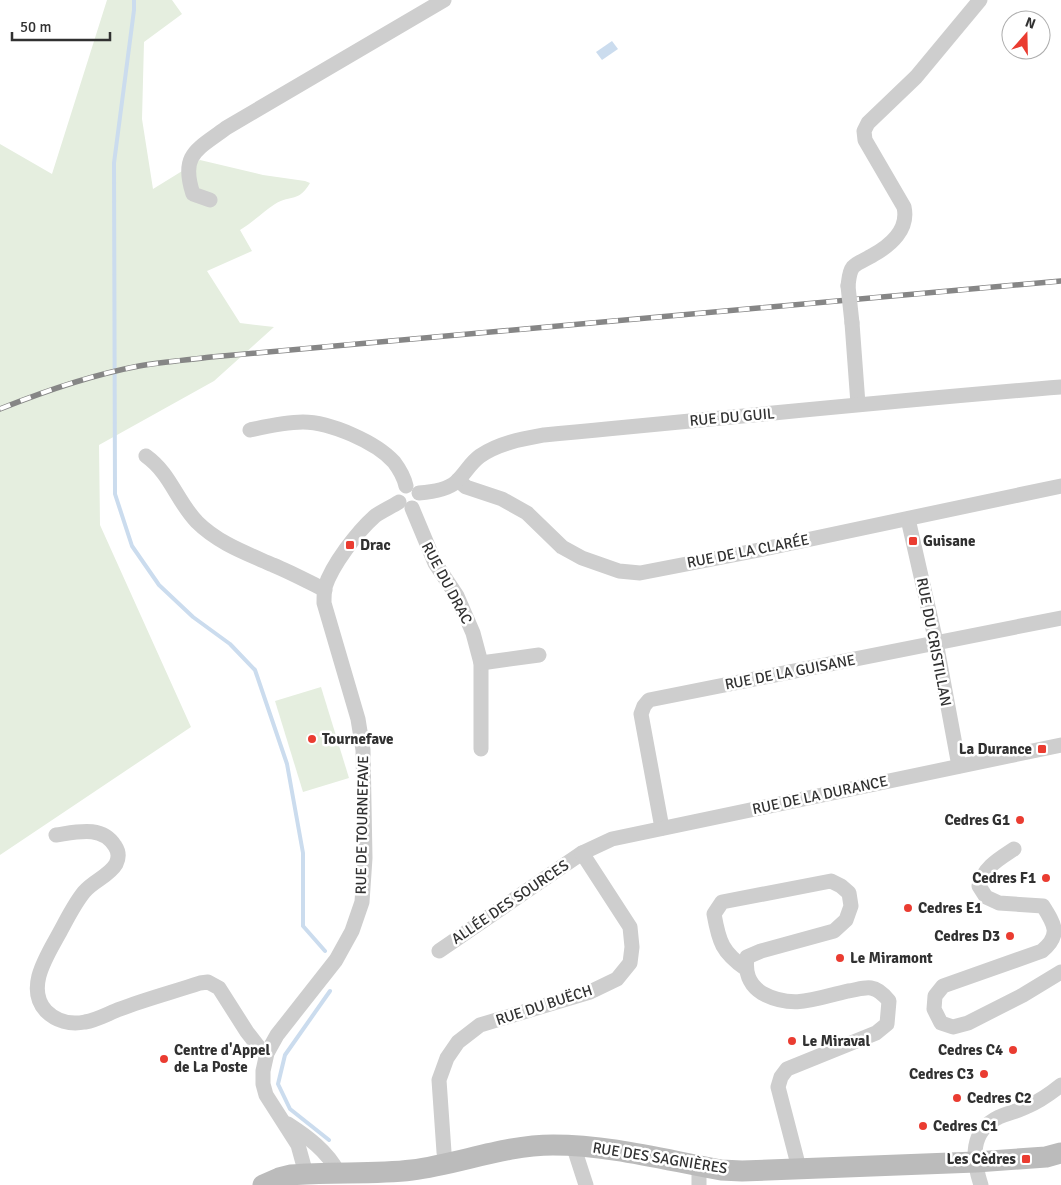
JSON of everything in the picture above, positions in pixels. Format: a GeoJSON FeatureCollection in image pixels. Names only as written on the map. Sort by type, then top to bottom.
{"type":"FeatureCollection","features":[{"type":"Feature","properties":{"kind":"main road","name":"RUE DES SAGNIÈRES"},"geometry":{"type":"LineString","coordinates":[[263,1185],[279,1178],[331,1177],[390,1172],[446,1164],[522,1147],[573,1145],[642,1154],[699,1176],[721,1170],[742,1171],[976,1162],[1046,1157],[1061,1153]]}},
{"type":"Feature","properties":{"kind":"street"},"geometry":{"type":"LineString","coordinates":[[210,200],[193,194],[188,179],[189,162],[196,151],[226,128],[444,0]]}},
{"type":"Feature","properties":{"kind":"street"},"geometry":{"type":"LineString","coordinates":[[858,404],[848,286],[849,276],[853,268],[887,246],[904,226],[906,216],[904,207],[865,140],[864,131],[868,123],[916,77],[980,0]]}},
{"type":"Feature","properties":{"kind":"street","name":"RUE DU GUIL"},"geometry":{"type":"LineString","coordinates":[[413,490],[445,488],[458,480],[472,463],[491,450],[519,440],[544,435],[858,404],[1061,387]]}},
{"type":"Feature","properties":{"kind":"street"},"geometry":{"type":"LineString","coordinates":[[250,430],[277,424],[306,422],[336,428],[364,440],[384,452],[399,469],[413,490],[400,491],[398,498],[405,505]]}},
{"type":"Feature","properties":{"kind":"street"},"geometry":{"type":"LineString","coordinates":[[146,456],[156,463],[178,498],[207,531],[235,548],[325,590]]}},
{"type":"Feature","properties":{"kind":"street","name":"RUE DE LA CLARÉE"},"geometry":{"type":"LineString","coordinates":[[458,480],[466,487],[502,499],[527,513],[562,546],[582,558],[619,571],[640,572],[908,519],[1061,486]]}},
{"type":"Feature","properties":{"kind":"street","name":"RUE DE TOURNEFAVE"},"geometry":{"type":"LineString","coordinates":[[297,1178],[298,1145],[266,1095],[263,1084],[263,1071],[267,1053],[277,1035],[336,960],[352,931],[362,902],[365,858],[363,750],[358,719],[324,603],[325,590],[329,576],[363,529],[376,516],[405,505]]}},
{"type":"Feature","properties":{"kind":"street","name":"RUE DU DRAC"},"geometry":{"type":"LineString","coordinates":[[405,505],[435,563],[464,610],[473,633],[481,663],[481,748]]}},
{"type":"Feature","properties":{"kind":"street","name":"RUE DU CRISTILLAN"},"geometry":{"type":"LineString","coordinates":[[908,519],[936,642],[959,766]]}},
{"type":"Feature","properties":{"kind":"street","name":"RUE DE LA GUISANE"},"geometry":{"type":"LineString","coordinates":[[662,828],[641,714],[649,700],[1061,618]]}},
{"type":"Feature","properties":{"kind":"street"},"geometry":{"type":"LineString","coordinates":[[481,663],[539,655]]}},
{"type":"Feature","properties":{"kind":"street","name":"RUE DE LA DURANCE"},"geometry":{"type":"LineString","coordinates":[[582,853],[612,839],[1061,746]]}},
{"type":"Feature","properties":{"kind":"street"},"geometry":{"type":"LineString","coordinates":[[56,835],[84,830],[96,832],[105,836],[113,843],[117,849],[118,856],[116,865],[94,882],[78,900],[44,960],[39,973],[38,985],[39,999],[44,1008],[52,1016],[62,1021],[85,1022],[120,1009],[208,982],[218,988],[247,1032],[261,1050],[267,1053]]}},
{"type":"Feature","properties":{"kind":"street"},"geometry":{"type":"LineString","coordinates":[[1014,849],[991,865],[982,876],[979,886],[986,897],[999,903],[1044,906],[1052,918],[1055,929],[1052,942],[1042,951],[943,986],[935,996],[934,1009],[942,1022],[953,1027],[968,1023],[1023,995],[1061,972]]}},
{"type":"Feature","properties":{"kind":"street","name":"ALLÉE DES SOURCES"},"geometry":{"type":"LineString","coordinates":[[438,951],[582,853]]}},
{"type":"Feature","properties":{"kind":"street","name":"RUE DU BUËCH"},"geometry":{"type":"LineString","coordinates":[[446,1164],[439,1080],[447,1058],[458,1042],[480,1025],[590,992],[616,979],[630,963],[632,947],[630,927],[582,853]]}},
{"type":"Feature","properties":{"kind":"street"},"geometry":{"type":"LineString","coordinates":[[746,969],[732,959],[721,946],[714,914],[722,902],[831,881],[849,893],[851,906],[846,920],[834,931],[761,951],[748,957],[746,969],[749,980],[758,990],[770,997],[783,1001],[796,1003],[860,988],[873,988],[884,994],[889,1002],[887,1024],[876,1033],[787,1069],[781,1077],[778,1087],[799,1168]]}},
{"type":"Feature","properties":{"kind":"street"},"geometry":{"type":"LineString","coordinates":[[981,1185],[976,1162],[976,1141],[985,1126],[1001,1116],[1029,1106],[1061,1085]]}},
{"type":"Feature","properties":{"kind":"street","name":"RUE DE TOURNEFAVE"},"geometry":{"type":"LineString","coordinates":[[281,1120],[300,1132],[327,1155],[331,1177]]}},
{"type":"Feature","properties":{"kind":"street"},"geometry":{"type":"LineString","coordinates":[[573,1145],[586,1185]]}},
{"type":"Feature","properties":{"kind":"green space"},"geometry":{"type":"Polygon","coordinates":[[[107,0],[172,0],[182,14],[144,42],[142,119],[153,189],[200,160],[263,175],[310,183],[298,196],[275,204],[240,230],[252,251],[207,271],[240,323],[274,327],[214,381],[99,445],[100,525],[191,727],[0,855],[0,144],[52,174],[107,0]]]}},
{"type":"Feature","properties":{"kind":"green space","name":"Tournefave"},"geometry":{"type":"Polygon","coordinates":[[[321,687],[349,778],[303,792],[275,701],[321,687]]]}},
{"type":"Feature","properties":{"kind":"water"},"geometry":{"type":"Polygon","coordinates":[[[612,41],[618,49],[602,60],[596,52],[612,41]]]}},
{"type":"Feature","properties":{"kind":"waterway"},"geometry":{"type":"LineString","coordinates":[[134,0],[114,163],[115,494],[132,546],[159,585],[193,617],[230,644],[255,670],[287,764],[303,853],[303,926],[325,951]]}},
{"type":"Feature","properties":{"kind":"waterway"},"geometry":{"type":"LineString","coordinates":[[329,1140],[290,1109],[278,1084],[285,1055],[330,991]]}},
{"type":"Feature","properties":{"kind":"railway"},"geometry":{"type":"LineString","coordinates":[[0,409],[86,379],[139,366],[166,362],[1061,281]]}},
{"type":"Feature","properties":{"kind":"place","name":"Guisane"},"geometry":{"type":"Point","coordinates":[913,541]}},
{"type":"Feature","properties":{"kind":"place","name":"Drac"},"geometry":{"type":"Point","coordinates":[350,545]}},
{"type":"Feature","properties":{"kind":"place","name":"Tournefave"},"geometry":{"type":"Point","coordinates":[312,739]}},
{"type":"Feature","properties":{"kind":"place","name":"La Durance"},"geometry":{"type":"Point","coordinates":[1042,749]}},
{"type":"Feature","properties":{"kind":"place","name":"Cedres G1"},"geometry":{"type":"Point","coordinates":[1020,820]}},
{"type":"Feature","properties":{"kind":"place","name":"Cedres F1"},"geometry":{"type":"Point","coordinates":[1046,878]}},
{"type":"Feature","properties":{"kind":"place","name":"Cedres E1"},"geometry":{"type":"Point","coordinates":[908,908]}},
{"type":"Feature","properties":{"kind":"place","name":"Cedres D3"},"geometry":{"type":"Point","coordinates":[1010,936]}},
{"type":"Feature","properties":{"kind":"place","name":"Le Miramont"},"geometry":{"type":"Point","coordinates":[840,958]}},
{"type":"Feature","properties":{"kind":"place","name":"Le Miraval"},"geometry":{"type":"Point","coordinates":[792,1041]}},
{"type":"Feature","properties":{"kind":"place","name":"Cedres C4"},"geometry":{"type":"Point","coordinates":[1013,1050]}},
{"type":"Feature","properties":{"kind":"place","name":"Centre d'Appel de La Poste"},"geometry":{"type":"Point","coordinates":[164,1059]}},
{"type":"Feature","properties":{"kind":"place","name":"Cedres C3"},"geometry":{"type":"Point","coordinates":[984,1074]}},
{"type":"Feature","properties":{"kind":"place","name":"Cedres C2"},"geometry":{"type":"Point","coordinates":[957,1098]}},
{"type":"Feature","properties":{"kind":"place","name":"Cedres C1"},"geometry":{"type":"Point","coordinates":[923,1126]}},
{"type":"Feature","properties":{"kind":"place","name":"Les Cèdres"},"geometry":{"type":"Point","coordinates":[1026,1159]}}]}
